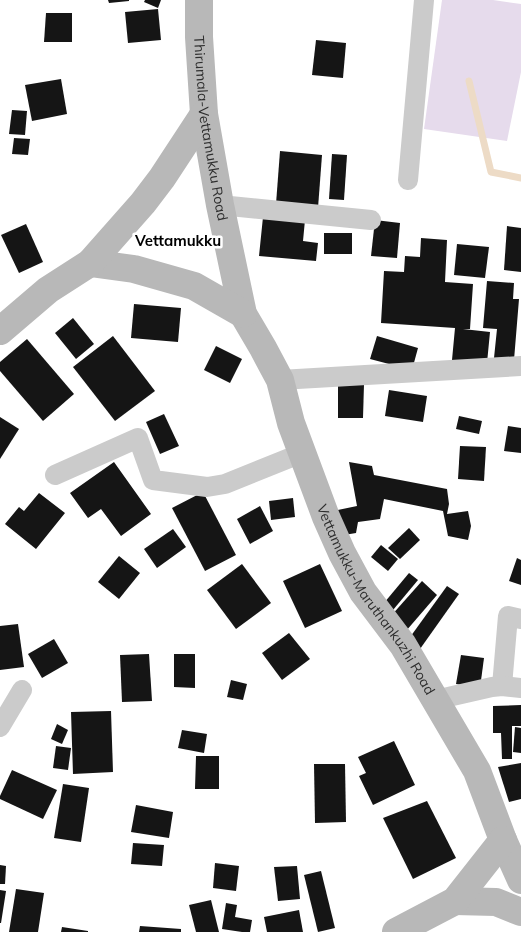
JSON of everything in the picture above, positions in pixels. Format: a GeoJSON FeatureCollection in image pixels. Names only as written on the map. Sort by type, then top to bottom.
{"type":"FeatureCollection","features":[{"type":"Feature","properties":{"kind":"main road","name":"Thirumala-Vettamukku Road"},"geometry":{"type":"LineString","coordinates":[[199,0],[199,37],[204,114],[220,205],[243,314]]}},
{"type":"Feature","properties":{"kind":"main road"},"geometry":{"type":"LineString","coordinates":[[0,331],[48,290],[90,263],[148,197],[204,114]]}},
{"type":"Feature","properties":{"kind":"main road"},"geometry":{"type":"LineString","coordinates":[[90,263],[134,269],[194,286],[243,314]]}},
{"type":"Feature","properties":{"kind":"main road","name":"Vettamukku-Maruthankuzhi Road"},"geometry":{"type":"LineString","coordinates":[[243,314],[280,380],[291,423],[326,517],[342,553],[363,592],[403,645],[477,771],[503,840],[521,880]]}},
{"type":"Feature","properties":{"kind":"main road"},"geometry":{"type":"LineString","coordinates":[[396,932],[455,901],[503,840]]}},
{"type":"Feature","properties":{"kind":"main road"},"geometry":{"type":"LineString","coordinates":[[455,901],[496,902],[521,912]]}},
{"type":"Feature","properties":{"kind":"street"},"geometry":{"type":"LineString","coordinates":[[408,180],[424,0]]}},
{"type":"Feature","properties":{"kind":"street"},"geometry":{"type":"LineString","coordinates":[[220,205],[371,220]]}},
{"type":"Feature","properties":{"kind":"street"},"geometry":{"type":"LineString","coordinates":[[280,380],[521,366]]}},
{"type":"Feature","properties":{"kind":"street"},"geometry":{"type":"LineString","coordinates":[[55,475],[138,438],[153,480],[207,487],[225,484],[302,453]]}},
{"type":"Feature","properties":{"kind":"street"},"geometry":{"type":"LineString","coordinates":[[435,700],[492,687],[512,687],[508,616],[521,619]]}},
{"type":"Feature","properties":{"kind":"street"},"geometry":{"type":"LineString","coordinates":[[0,726],[22,690]]}},
{"type":"Feature","properties":{"kind":"shaded area"},"geometry":{"type":"Polygon","coordinates":[[[442,0],[493,0],[521,4],[521,72],[507,141],[424,129],[442,0]]]}},
{"type":"Feature","properties":{"kind":"building"},"geometry":{"type":"Polygon","coordinates":[[[108,0],[129,0],[129,1],[109,3],[108,0]]]}},
{"type":"Feature","properties":{"kind":"building"},"geometry":{"type":"Polygon","coordinates":[[[145,0],[161,0],[158,8],[144,2],[145,0]]]}},
{"type":"Feature","properties":{"kind":"building"},"geometry":{"type":"Polygon","coordinates":[[[158,9],[161,40],[128,43],[125,12],[158,9]]]}},
{"type":"Feature","properties":{"kind":"building"},"geometry":{"type":"Polygon","coordinates":[[[46,13],[72,13],[72,42],[44,42],[46,13]]]}},
{"type":"Feature","properties":{"kind":"building"},"geometry":{"type":"Polygon","coordinates":[[[316,40],[346,43],[343,78],[312,75],[316,40]]]}},
{"type":"Feature","properties":{"kind":"building"},"geometry":{"type":"Polygon","coordinates":[[[61,79],[67,114],[32,121],[25,85],[61,79]]]}},
{"type":"Feature","properties":{"kind":"building"},"geometry":{"type":"Polygon","coordinates":[[[12,110],[27,111],[25,135],[9,134],[12,110]]]}},
{"type":"Feature","properties":{"kind":"building"},"geometry":{"type":"Polygon","coordinates":[[[14,138],[30,139],[28,155],[12,154],[14,138]]]}},
{"type":"Feature","properties":{"kind":"building"},"geometry":{"type":"Polygon","coordinates":[[[280,151],[322,155],[318,208],[276,204],[280,151]]]}},
{"type":"Feature","properties":{"kind":"building"},"geometry":{"type":"Polygon","coordinates":[[[332,154],[347,155],[344,200],[329,199],[332,154]]]}},
{"type":"Feature","properties":{"kind":"building"},"geometry":{"type":"Polygon","coordinates":[[[263,217],[305,220],[303,241],[318,243],[316,261],[259,256],[263,217]]]}},
{"type":"Feature","properties":{"kind":"building"},"geometry":{"type":"Polygon","coordinates":[[[375,220],[400,223],[397,258],[371,256],[375,220]]]}},
{"type":"Feature","properties":{"kind":"building"},"geometry":{"type":"Polygon","coordinates":[[[26,224],[43,262],[19,273],[1,235],[26,224]]]}},
{"type":"Feature","properties":{"kind":"building"},"geometry":{"type":"Polygon","coordinates":[[[507,226],[521,228],[521,272],[504,270],[507,226]]]}},
{"type":"Feature","properties":{"kind":"building"},"geometry":{"type":"Polygon","coordinates":[[[324,233],[352,233],[352,254],[324,254],[324,233]]]}},
{"type":"Feature","properties":{"kind":"building"},"geometry":{"type":"Polygon","coordinates":[[[421,238],[447,240],[445,282],[473,284],[470,329],[463,329],[490,332],[487,363],[452,360],[455,328],[381,323],[384,271],[404,272],[405,256],[420,257],[421,238]]]}},
{"type":"Feature","properties":{"kind":"building"},"geometry":{"type":"Polygon","coordinates":[[[457,244],[489,247],[485,278],[454,275],[457,244]]]}},
{"type":"Feature","properties":{"kind":"building"},"geometry":{"type":"Polygon","coordinates":[[[487,281],[514,283],[513,299],[519,299],[514,360],[494,358],[497,329],[483,328],[487,281]]]}},
{"type":"Feature","properties":{"kind":"building"},"geometry":{"type":"Polygon","coordinates":[[[134,304],[181,308],[178,342],[131,338],[134,304]]]}},
{"type":"Feature","properties":{"kind":"building"},"geometry":{"type":"Polygon","coordinates":[[[73,318],[94,344],[76,359],[55,333],[73,318]]]}},
{"type":"Feature","properties":{"kind":"building"},"geometry":{"type":"Polygon","coordinates":[[[113,336],[155,391],[115,421],[73,367],[113,336]]]}},
{"type":"Feature","properties":{"kind":"building"},"geometry":{"type":"Polygon","coordinates":[[[377,336],[418,348],[412,370],[370,359],[377,336]]]}},
{"type":"Feature","properties":{"kind":"building"},"geometry":{"type":"Polygon","coordinates":[[[27,339],[74,394],[43,421],[0,371],[0,362],[27,339]]]}},
{"type":"Feature","properties":{"kind":"building"},"geometry":{"type":"Polygon","coordinates":[[[216,346],[242,359],[230,383],[204,370],[216,346]]]}},
{"type":"Feature","properties":{"kind":"building"},"geometry":{"type":"Polygon","coordinates":[[[338,384],[364,384],[363,418],[338,418],[338,384]]]}},
{"type":"Feature","properties":{"kind":"building"},"geometry":{"type":"Polygon","coordinates":[[[389,390],[427,396],[423,422],[385,416],[389,390]]]}},
{"type":"Feature","properties":{"kind":"building"},"geometry":{"type":"Polygon","coordinates":[[[164,414],[179,446],[160,454],[146,422],[164,414]]]}},
{"type":"Feature","properties":{"kind":"building"},"geometry":{"type":"Polygon","coordinates":[[[459,416],[482,421],[479,434],[456,429],[459,416]]]}},
{"type":"Feature","properties":{"kind":"building"},"geometry":{"type":"Polygon","coordinates":[[[0,417],[19,429],[0,459],[0,417]]]}},
{"type":"Feature","properties":{"kind":"building"},"geometry":{"type":"Polygon","coordinates":[[[508,426],[521,428],[521,453],[504,451],[508,426]]]}},
{"type":"Feature","properties":{"kind":"building"},"geometry":{"type":"Polygon","coordinates":[[[460,446],[486,447],[484,481],[458,479],[460,446]]]}},
{"type":"Feature","properties":{"kind":"building"},"geometry":{"type":"Polygon","coordinates":[[[114,462],[151,514],[121,536],[101,509],[88,518],[70,493],[114,462]]]}},
{"type":"Feature","properties":{"kind":"building"},"geometry":{"type":"Polygon","coordinates":[[[349,462],[372,466],[374,475],[447,489],[449,504],[447,514],[468,511],[471,526],[468,540],[448,536],[443,511],[384,499],[380,519],[358,522],[356,533],[338,536],[333,511],[357,506],[349,462]]]}},
{"type":"Feature","properties":{"kind":"building"},"geometry":{"type":"Polygon","coordinates":[[[203,492],[236,555],[205,571],[172,508],[203,492]]]}},
{"type":"Feature","properties":{"kind":"building"},"geometry":{"type":"Polygon","coordinates":[[[39,493],[65,513],[36,549],[5,524],[19,507],[24,511],[39,493]]]}},
{"type":"Feature","properties":{"kind":"building"},"geometry":{"type":"Polygon","coordinates":[[[293,498],[295,517],[271,520],[269,501],[293,498]]]}},
{"type":"Feature","properties":{"kind":"building"},"geometry":{"type":"Polygon","coordinates":[[[260,506],[273,531],[250,544],[237,519],[260,506]]]}},
{"type":"Feature","properties":{"kind":"building"},"geometry":{"type":"Polygon","coordinates":[[[409,528],[420,540],[400,559],[388,548],[409,528]]]}},
{"type":"Feature","properties":{"kind":"building"},"geometry":{"type":"Polygon","coordinates":[[[173,529],[186,547],[157,568],[144,549],[173,529]]]}},
{"type":"Feature","properties":{"kind":"building"},"geometry":{"type":"Polygon","coordinates":[[[381,545],[398,559],[388,571],[371,557],[381,545]]]}},
{"type":"Feature","properties":{"kind":"building"},"geometry":{"type":"Polygon","coordinates":[[[119,556],[140,573],[119,599],[98,582],[119,556]]]}},
{"type":"Feature","properties":{"kind":"building"},"geometry":{"type":"Polygon","coordinates":[[[517,558],[521,560],[521,585],[509,581],[517,558]]]}},
{"type":"Feature","properties":{"kind":"building"},"geometry":{"type":"Polygon","coordinates":[[[242,564],[271,603],[236,629],[207,590],[242,564]]]}},
{"type":"Feature","properties":{"kind":"building"},"geometry":{"type":"Polygon","coordinates":[[[320,564],[342,611],[305,628],[283,581],[320,564]]]}},
{"type":"Feature","properties":{"kind":"building"},"geometry":{"type":"Polygon","coordinates":[[[409,573],[418,580],[393,610],[384,603],[409,573]]]}},
{"type":"Feature","properties":{"kind":"building"},"geometry":{"type":"Polygon","coordinates":[[[422,581],[437,595],[406,631],[390,617],[422,581]]]}},
{"type":"Feature","properties":{"kind":"building"},"geometry":{"type":"Polygon","coordinates":[[[447,586],[459,594],[420,649],[408,640],[447,586]]]}},
{"type":"Feature","properties":{"kind":"building"},"geometry":{"type":"Polygon","coordinates":[[[18,624],[24,667],[0,670],[0,626],[18,624]]]}},
{"type":"Feature","properties":{"kind":"building"},"geometry":{"type":"Polygon","coordinates":[[[289,633],[310,659],[282,680],[262,653],[289,633]]]}},
{"type":"Feature","properties":{"kind":"building"},"geometry":{"type":"Polygon","coordinates":[[[54,639],[68,663],[42,678],[28,654],[54,639]]]}},
{"type":"Feature","properties":{"kind":"building"},"geometry":{"type":"Polygon","coordinates":[[[149,654],[152,701],[122,702],[120,655],[149,654]]]}},
{"type":"Feature","properties":{"kind":"building"},"geometry":{"type":"Polygon","coordinates":[[[174,654],[195,654],[195,688],[174,687],[174,654]]]}},
{"type":"Feature","properties":{"kind":"building"},"geometry":{"type":"Polygon","coordinates":[[[461,655],[484,658],[480,688],[456,684],[461,655]]]}},
{"type":"Feature","properties":{"kind":"building"},"geometry":{"type":"Polygon","coordinates":[[[231,680],[247,684],[243,700],[227,697],[231,680]]]}},
{"type":"Feature","properties":{"kind":"building"},"geometry":{"type":"Polygon","coordinates":[[[521,705],[521,726],[512,726],[512,759],[502,759],[501,733],[493,733],[493,706],[521,705]]]}},
{"type":"Feature","properties":{"kind":"building"},"geometry":{"type":"Polygon","coordinates":[[[111,711],[113,772],[73,774],[71,712],[111,711]]]}},
{"type":"Feature","properties":{"kind":"building"},"geometry":{"type":"Polygon","coordinates":[[[57,724],[68,730],[62,744],[51,739],[57,724]]]}},
{"type":"Feature","properties":{"kind":"building"},"geometry":{"type":"Polygon","coordinates":[[[515,727],[521,728],[521,753],[513,752],[515,727]]]}},
{"type":"Feature","properties":{"kind":"building"},"geometry":{"type":"Polygon","coordinates":[[[182,730],[207,734],[204,753],[178,748],[182,730]]]}},
{"type":"Feature","properties":{"kind":"building"},"geometry":{"type":"Polygon","coordinates":[[[394,741],[415,785],[373,805],[359,776],[366,773],[358,757],[394,741]]]}},
{"type":"Feature","properties":{"kind":"building"},"geometry":{"type":"Polygon","coordinates":[[[56,746],[71,748],[68,770],[53,768],[56,746]]]}},
{"type":"Feature","properties":{"kind":"building"},"geometry":{"type":"Polygon","coordinates":[[[196,756],[219,756],[219,789],[195,789],[196,756]]]}},
{"type":"Feature","properties":{"kind":"building"},"geometry":{"type":"Polygon","coordinates":[[[521,763],[521,799],[509,802],[498,767],[521,763]]]}},
{"type":"Feature","properties":{"kind":"building"},"geometry":{"type":"Polygon","coordinates":[[[314,764],[345,764],[346,822],[315,823],[314,764]]]}},
{"type":"Feature","properties":{"kind":"building"},"geometry":{"type":"Polygon","coordinates":[[[12,770],[57,790],[43,819],[0,799],[12,770]]]}},
{"type":"Feature","properties":{"kind":"building"},"geometry":{"type":"Polygon","coordinates":[[[63,784],[89,788],[81,842],[54,838],[63,784]]]}},
{"type":"Feature","properties":{"kind":"building"},"geometry":{"type":"Polygon","coordinates":[[[427,801],[456,858],[413,879],[383,818],[427,801]]]}},
{"type":"Feature","properties":{"kind":"building"},"geometry":{"type":"Polygon","coordinates":[[[136,805],[173,812],[169,838],[131,832],[136,805]]]}},
{"type":"Feature","properties":{"kind":"building"},"geometry":{"type":"Polygon","coordinates":[[[133,843],[164,845],[162,866],[131,864],[133,843]]]}},
{"type":"Feature","properties":{"kind":"building"},"geometry":{"type":"Polygon","coordinates":[[[215,863],[239,866],[236,891],[213,888],[215,863]]]}},
{"type":"Feature","properties":{"kind":"building"},"geometry":{"type":"Polygon","coordinates":[[[0,865],[6,866],[5,884],[0,884],[0,865]]]}},
{"type":"Feature","properties":{"kind":"building"},"geometry":{"type":"Polygon","coordinates":[[[297,866],[300,899],[278,901],[274,867],[297,866]]]}},
{"type":"Feature","properties":{"kind":"building"},"geometry":{"type":"Polygon","coordinates":[[[321,871],[335,928],[318,932],[304,875],[321,871]]]}},
{"type":"Feature","properties":{"kind":"building"},"geometry":{"type":"Polygon","coordinates":[[[16,889],[44,893],[38,932],[9,932],[16,889]]]}},
{"type":"Feature","properties":{"kind":"building"},"geometry":{"type":"Polygon","coordinates":[[[0,890],[6,891],[1,923],[0,923],[0,890]]]}},
{"type":"Feature","properties":{"kind":"building"},"geometry":{"type":"Polygon","coordinates":[[[211,900],[219,932],[196,932],[189,905],[211,900]]]}},
{"type":"Feature","properties":{"kind":"building"},"geometry":{"type":"Polygon","coordinates":[[[226,903],[237,905],[235,917],[252,920],[250,932],[222,929],[226,903]]]}},
{"type":"Feature","properties":{"kind":"building"},"geometry":{"type":"Polygon","coordinates":[[[299,910],[303,932],[267,932],[264,917],[299,910]]]}},
{"type":"Feature","properties":{"kind":"building"},"geometry":{"type":"Polygon","coordinates":[[[140,926],[181,929],[181,932],[139,932],[140,926]]]}},
{"type":"Feature","properties":{"kind":"building"},"geometry":{"type":"Polygon","coordinates":[[[62,927],[88,931],[88,932],[61,932],[62,927]]]}},
{"type":"Feature","properties":{"kind":"waterway"},"geometry":{"type":"LineString","coordinates":[[469,81],[491,172],[521,178]]}},
{"type":"Feature","properties":{"kind":"district","name":"Vettamukku"},"geometry":{"type":"Point","coordinates":[178,241]}}]}
